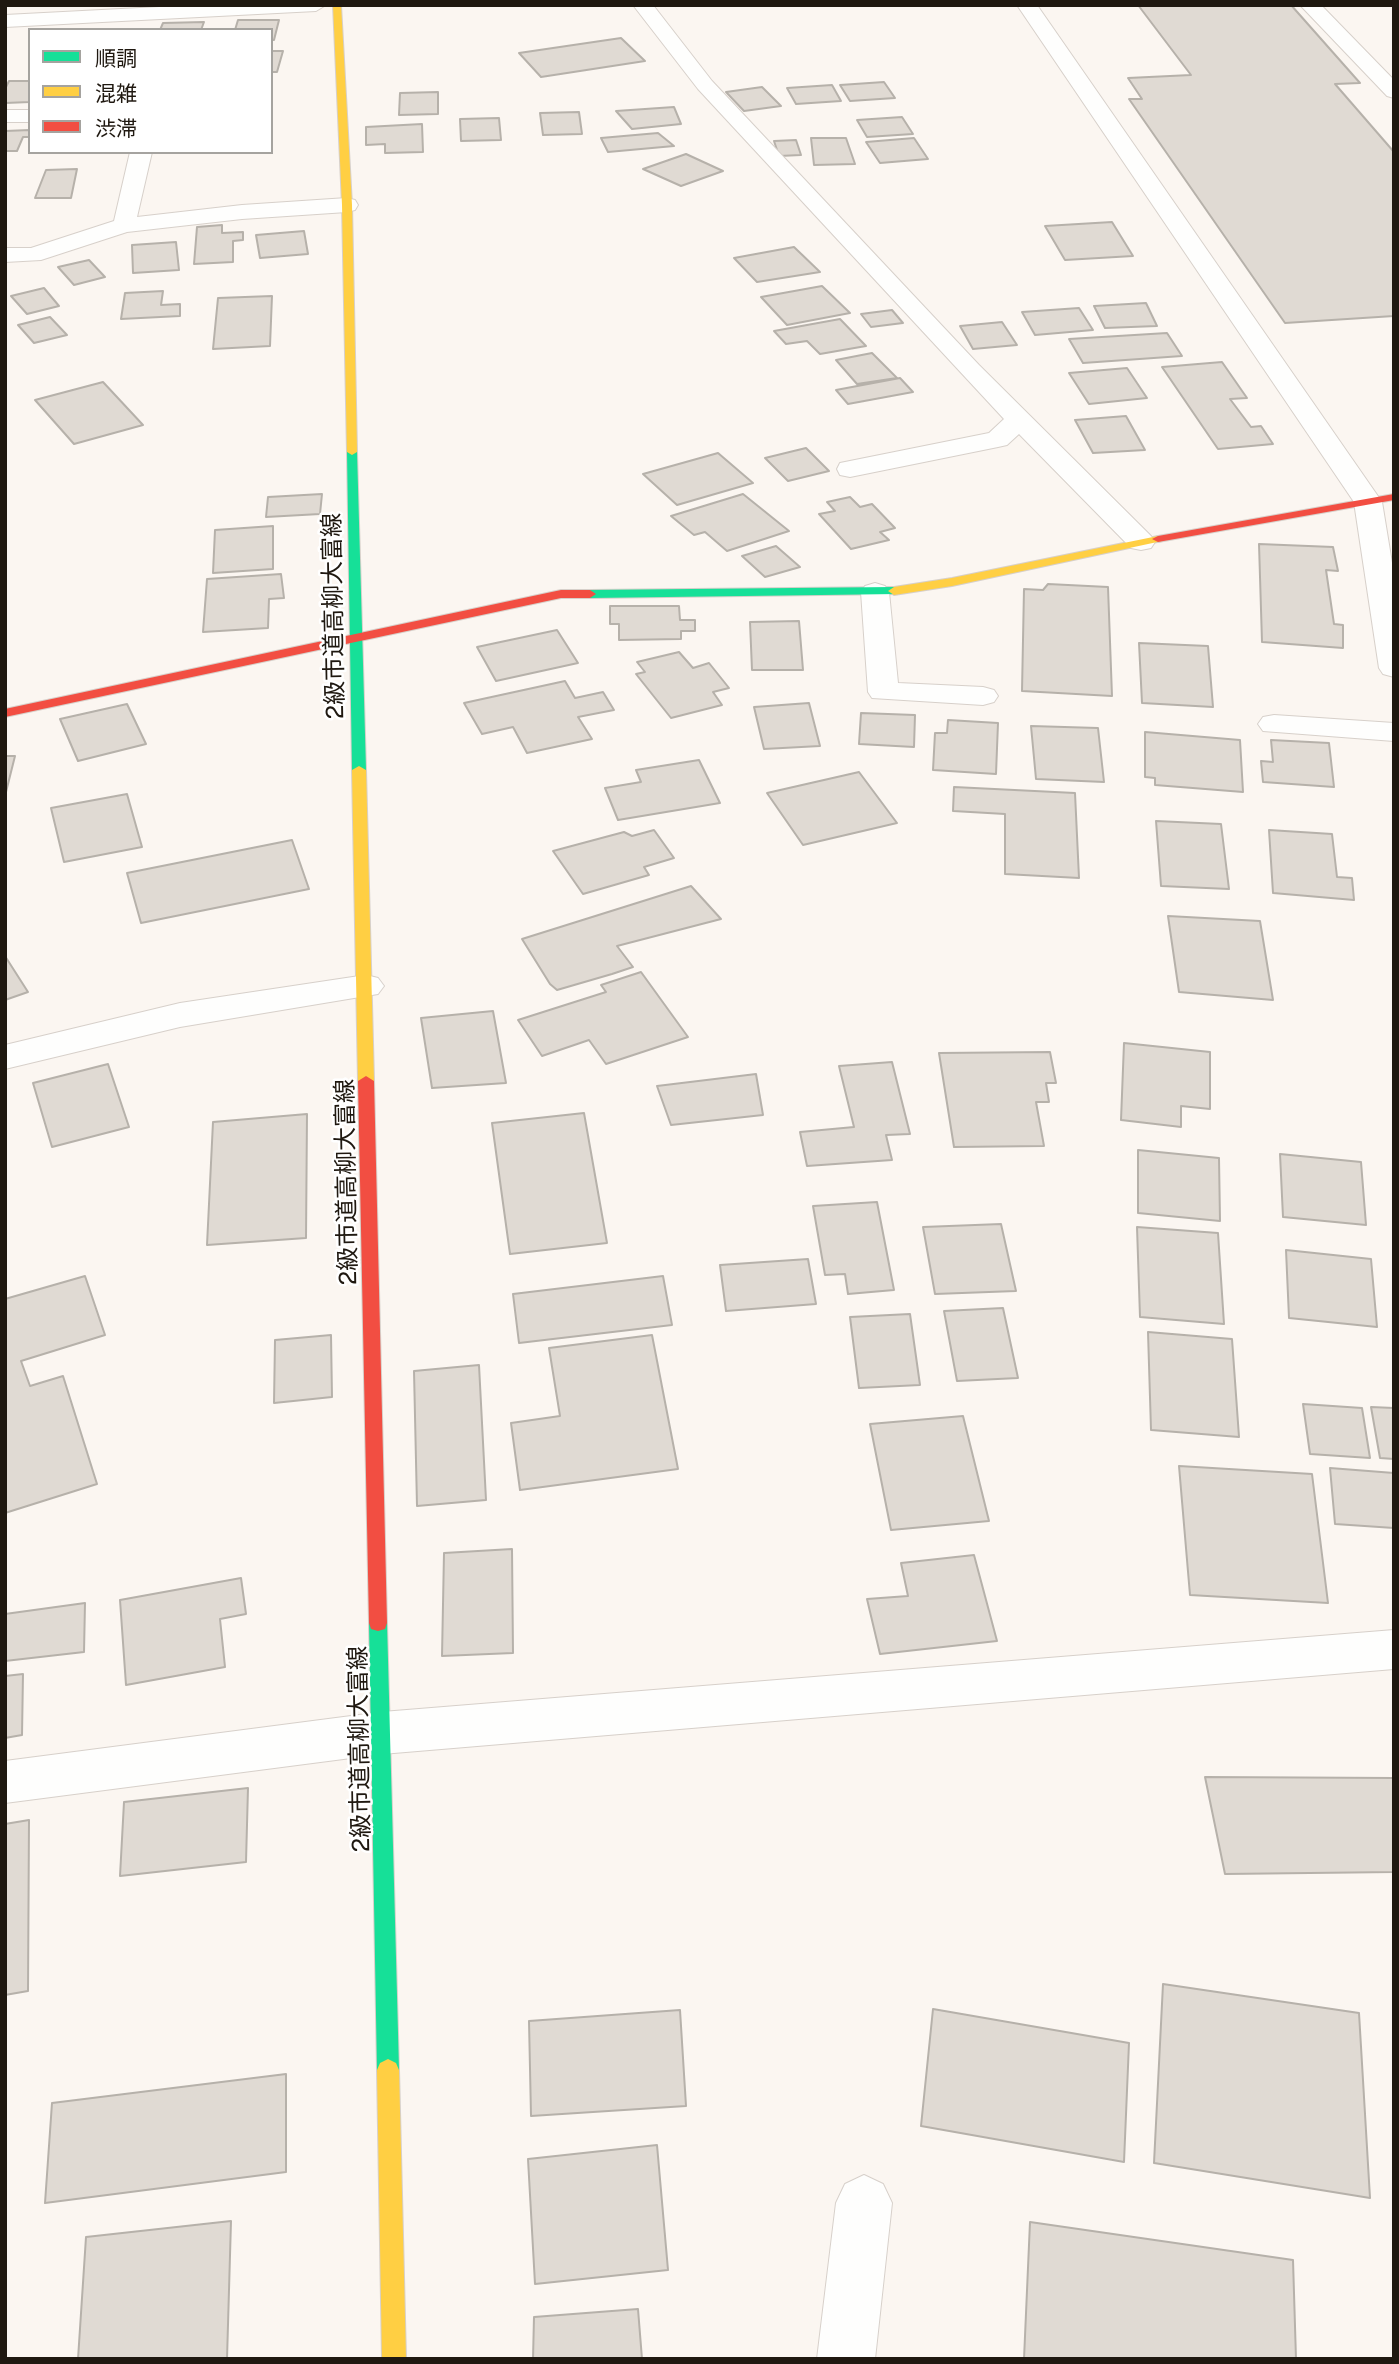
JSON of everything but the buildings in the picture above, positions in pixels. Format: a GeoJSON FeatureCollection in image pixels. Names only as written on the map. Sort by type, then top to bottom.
{"type":"FeatureCollection","features":[{"type":"Feature","properties":{"kind":"street"},"geometry":{"type":"LineString","coordinates":[[5,21],[316,5]]}},
{"type":"Feature","properties":{"kind":"street","name":"2級市道高柳大富線"},"geometry":{"type":"LineString","coordinates":[[337,5],[347,205],[358,636],[394,2359]]}},
{"type":"Feature","properties":{"kind":"street"},"geometry":{"type":"LineString","coordinates":[[643,5],[705,85],[1020,419],[1141,542]]}},
{"type":"Feature","properties":{"kind":"street"},"geometry":{"type":"LineString","coordinates":[[1027,5],[1368,502],[1385,565],[1394,668]]}},
{"type":"Feature","properties":{"kind":"street"},"geometry":{"type":"LineString","coordinates":[[1310,5],[1394,92]]}},
{"type":"Feature","properties":{"kind":"street"},"geometry":{"type":"LineString","coordinates":[[5,116],[28,116]]}},
{"type":"Feature","properties":{"kind":"street"},"geometry":{"type":"LineString","coordinates":[[124,225],[141,154]]}},
{"type":"Feature","properties":{"kind":"street"},"geometry":{"type":"LineString","coordinates":[[5,266],[124,225],[242,212],[347,205]]}},
{"type":"Feature","properties":{"kind":"street"},"geometry":{"type":"LineString","coordinates":[[5,255],[33,255]]}},
{"type":"Feature","properties":{"kind":"street"},"geometry":{"type":"LineString","coordinates":[[850,469],[998,439],[1020,419]]}},
{"type":"Feature","properties":{"kind":"street"},"geometry":{"type":"LineString","coordinates":[[5,713],[561,594],[875,592],[952,582],[1141,542],[1394,496]]}},
{"type":"Feature","properties":{"kind":"street"},"geometry":{"type":"LineString","coordinates":[[875,592],[883,692],[983,696]]}},
{"type":"Feature","properties":{"kind":"street"},"geometry":{"type":"LineString","coordinates":[[1273,724],[1394,732]]}},
{"type":"Feature","properties":{"kind":"street"},"geometry":{"type":"LineString","coordinates":[[5,1057],[180,1015],[366,986]]}},
{"type":"Feature","properties":{"kind":"street"},"geometry":{"type":"LineString","coordinates":[[5,1782],[382,1733],[1394,1649]]}},
{"type":"Feature","properties":{"kind":"street"},"geometry":{"type":"LineString","coordinates":[[846,2359],[864,2203]]}},
{"type":"Feature","properties":{"kind":"traffic: fast"},"geometry":{"type":"LineString","coordinates":[[352,452],[359,770]]}},
{"type":"Feature","properties":{"kind":"traffic: fast"},"geometry":{"type":"LineString","coordinates":[[590,594],[894,591]]}},
{"type":"Feature","properties":{"kind":"traffic: fast"},"geometry":{"type":"LineString","coordinates":[[378,1623],[388,2070]]}},
{"type":"Feature","properties":{"kind":"traffic: slow"},"geometry":{"type":"LineString","coordinates":[[337,5],[347,205],[352,452]]}},
{"type":"Feature","properties":{"kind":"traffic: slow"},"geometry":{"type":"LineString","coordinates":[[894,591],[952,582],[1158,539]]}},
{"type":"Feature","properties":{"kind":"traffic: slow"},"geometry":{"type":"LineString","coordinates":[[359,770],[366,1081]]}},
{"type":"Feature","properties":{"kind":"traffic: slow"},"geometry":{"type":"LineString","coordinates":[[388,2070],[394,2359]]}},
{"type":"Feature","properties":{"kind":"traffic: jam"},"geometry":{"type":"LineString","coordinates":[[1158,539],[1394,497]]}},
{"type":"Feature","properties":{"kind":"traffic: jam"},"geometry":{"type":"LineString","coordinates":[[5,713],[561,594],[590,594]]}},
{"type":"Feature","properties":{"kind":"traffic: jam"},"geometry":{"type":"LineString","coordinates":[[366,1081],[378,1623]]}}]}
